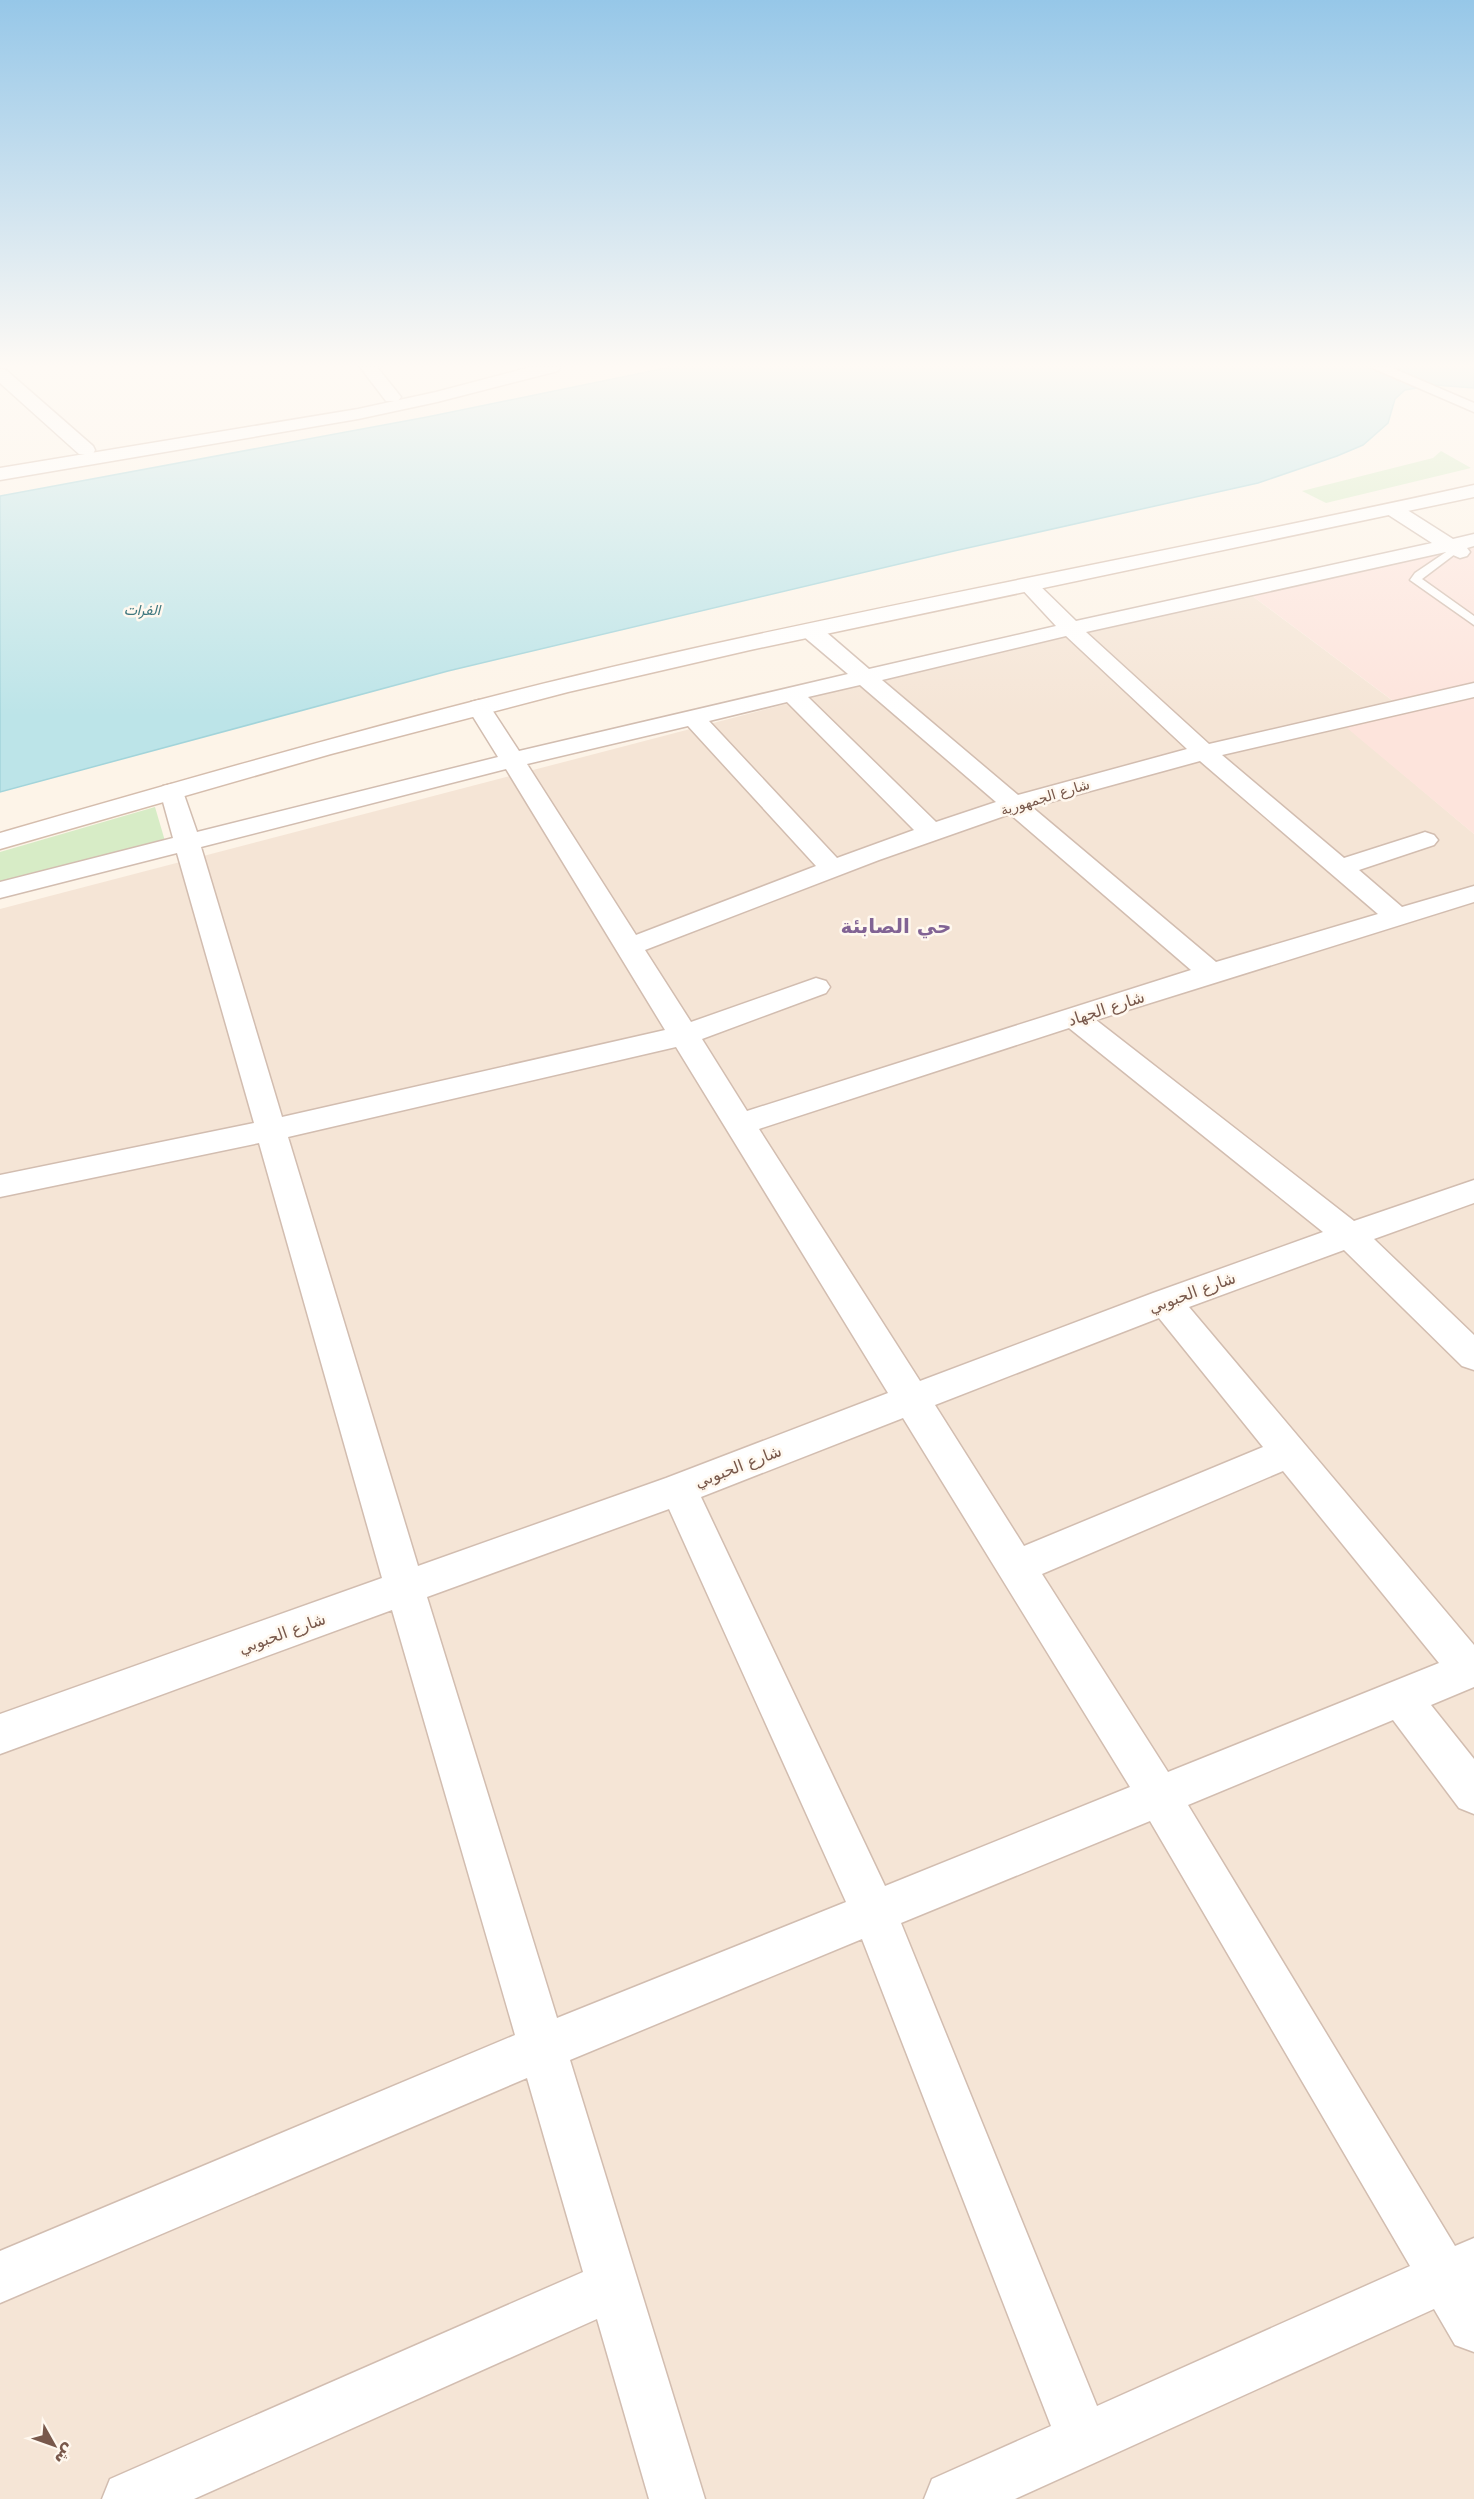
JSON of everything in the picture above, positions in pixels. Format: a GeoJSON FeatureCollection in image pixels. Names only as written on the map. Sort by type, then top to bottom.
{"type":"FeatureCollection","features":[{"type":"Feature","properties":{"kind":"street"},"geometry":{"type":"LineString","coordinates":[[0,820],[257,748],[504,684],[923,601],[1445,484]]}},
{"type":"Feature","properties":{"kind":"street"},"geometry":{"type":"LineString","coordinates":[[0,841],[172,791],[479,707],[648,666],[811,631],[923,601],[1028,585],[1474,492]]}},
{"type":"Feature","properties":{"kind":"street"},"geometry":{"type":"LineString","coordinates":[[1394,510],[1460,545],[1474,561]]}},
{"type":"Feature","properties":{"kind":"street"},"geometry":{"type":"LineString","coordinates":[[0,891],[513,760],[867,678],[1069,628],[1460,545]]}},
{"type":"Feature","properties":{"kind":"street"},"geometry":{"type":"LineString","coordinates":[[1028,585],[1069,628],[1204,751],[1396,916]]}},
{"type":"Feature","properties":{"kind":"street"},"geometry":{"type":"LineString","coordinates":[[811,631],[1016,804],[1211,974]]}},
{"type":"Feature","properties":{"kind":"street","name":"شارع الجمهورية"},"geometry":{"type":"LineString","coordinates":[[629,947],[833,869],[1016,804],[1204,751],[1474,690]]}},
{"type":"Feature","properties":{"kind":"street"},"geometry":{"type":"LineString","coordinates":[[794,695],[932,833]]}},
{"type":"Feature","properties":{"kind":"street"},"geometry":{"type":"LineString","coordinates":[[479,707],[1159,1796],[1460,2271],[1474,2326]]}},
{"type":"Feature","properties":{"kind":"street"},"geometry":{"type":"LineString","coordinates":[[694,718],[833,869]]}},
{"type":"Feature","properties":{"kind":"street"},"geometry":{"type":"LineString","coordinates":[[172,791],[405,1589],[677,2499]]}},
{"type":"Feature","properties":{"kind":"street"},"geometry":{"type":"LineString","coordinates":[[1340,868],[1425,840]]}},
{"type":"Feature","properties":{"kind":"street","name":"شارع الجهاد"},"geometry":{"type":"LineString","coordinates":[[740,1124],[1396,916],[1474,894]]}},
{"type":"Feature","properties":{"kind":"street"},"geometry":{"type":"LineString","coordinates":[[0,1186],[272,1130],[684,1035],[816,987]]}},
{"type":"Feature","properties":{"kind":"street"},"geometry":{"type":"LineString","coordinates":[[1075,1018],[1348,1235],[1474,1356]]}},
{"type":"Feature","properties":{"kind":"street","name":"شارع الحبوبي"},"geometry":{"type":"LineString","coordinates":[[0,1734],[679,1489],[1165,1302],[1474,1191]]}},
{"type":"Feature","properties":{"kind":"street"},"geometry":{"type":"LineString","coordinates":[[0,2277],[543,2047],[1472,1669],[1165,1302]]}},
{"type":"Feature","properties":{"kind":"street"},"geometry":{"type":"LineString","coordinates":[[1016,1567],[1289,1452]]}},
{"type":"Feature","properties":{"kind":"street"},"geometry":{"type":"LineString","coordinates":[[679,1489],[874,1913],[1084,2439]]}},
{"type":"Feature","properties":{"kind":"street"},"geometry":{"type":"LineString","coordinates":[[1401,1698],[1474,1794]]}},
{"type":"Feature","properties":{"kind":"street"},"geometry":{"type":"LineString","coordinates":[[952,2499],[1460,2271]]}},
{"type":"Feature","properties":{"kind":"street"},"geometry":{"type":"LineString","coordinates":[[130,2499],[613,2285]]}},
{"type":"Feature","properties":{"kind":"lane"},"geometry":{"type":"LineString","coordinates":[[1460,545],[1419,575],[1416,580],[1474,621]]}},
{"type":"Feature","properties":{"kind":"shaded area"},"geometry":{"type":"Polygon","coordinates":[[[1474,538],[1474,834],[1335,718],[1396,703],[1239,586],[1474,538]]]}},
{"type":"Feature","properties":{"kind":"shaded area"},"geometry":{"type":"Polygon","coordinates":[[[1239,586],[1397,704],[1336,718],[1474,834],[1474,2499],[0,2499],[0,909],[1239,586]]]}},
{"type":"Feature","properties":{"kind":"green space"},"geometry":{"type":"Polygon","coordinates":[[[1331,484],[1406,484],[1326,503],[1302,491],[1331,484]]]}},
{"type":"Feature","properties":{"kind":"green space"},"geometry":{"type":"Polygon","coordinates":[[[155,807],[165,841],[0,883],[0,852],[155,807]]]}},
{"type":"Feature","properties":{"kind":"water","name":"الفرات"},"geometry":{"type":"Polygon","coordinates":[[[67,484],[1255,484],[954,551],[448,671],[0,792],[0,496],[67,484]]]}},
{"type":"Feature","properties":{"kind":"district","name":"حي الصابئة"},"geometry":{"type":"Point","coordinates":[896,926]}}]}
